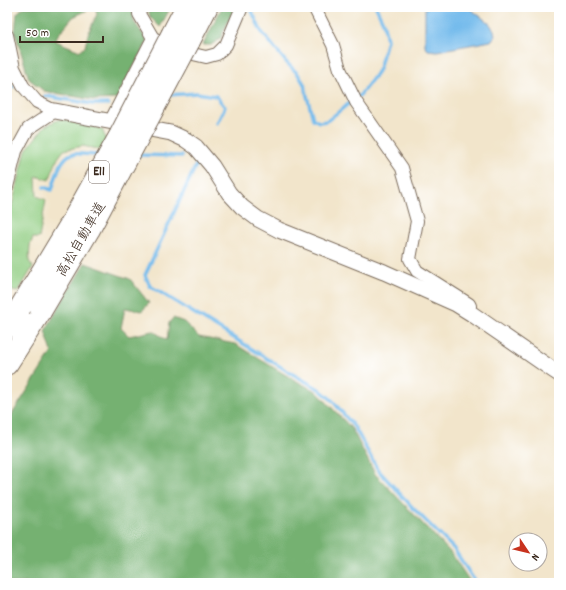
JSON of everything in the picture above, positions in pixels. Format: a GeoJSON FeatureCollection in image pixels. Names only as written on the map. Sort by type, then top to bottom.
{"type":"FeatureCollection","features":[{"type":"Feature","properties":{"kind":"highway","name":"高松自動車道"},"geometry":{"type":"LineString","coordinates":[[7,364],[41,311],[89,230],[186,7]]}},
{"type":"Feature","properties":{"kind":"highway","name":"高松自動車道"},"geometry":{"type":"LineString","coordinates":[[7,327],[70,226],[172,38],[207,7]]}},
{"type":"Feature","properties":{"kind":"street"},"geometry":{"type":"LineString","coordinates":[[139,7],[140,14],[172,38],[194,54],[206,57],[218,54],[226,45],[242,7]]}},
{"type":"Feature","properties":{"kind":"street"},"geometry":{"type":"LineString","coordinates":[[314,7],[333,45],[340,69],[355,100],[402,168],[417,221],[410,259],[417,271],[469,304],[472,314]]}},
{"type":"Feature","properties":{"kind":"street"},"geometry":{"type":"LineString","coordinates":[[7,35],[14,68],[23,86],[37,102],[55,111],[171,133],[186,140],[196,148],[212,166],[229,193],[242,207],[258,219],[279,230],[384,272],[456,304],[520,349],[559,374]]}},
{"type":"Feature","properties":{"kind":"street"},"geometry":{"type":"LineString","coordinates":[[110,122],[172,38]]}},
{"type":"Feature","properties":{"kind":"street"},"geometry":{"type":"LineString","coordinates":[[7,187],[16,151],[28,130],[55,111]]}},
{"type":"Feature","properties":{"kind":"green space"},"geometry":{"type":"Polygon","coordinates":[[[24,7],[132,7],[134,22],[148,41],[116,99],[94,100],[44,91],[29,79],[15,32],[17,13],[24,7]],[[95,9],[88,10],[73,17],[57,36],[56,41],[80,51],[85,47],[88,34],[97,14],[95,9]]]}},
{"type":"Feature","properties":{"kind":"green space"},"geometry":{"type":"Polygon","coordinates":[[[148,7],[171,7],[160,27],[150,17],[148,7]]]}},
{"type":"Feature","properties":{"kind":"green space"},"geometry":{"type":"Polygon","coordinates":[[[222,7],[235,7],[220,39],[211,45],[203,45],[222,7]]]}},
{"type":"Feature","properties":{"kind":"green space"},"geometry":{"type":"Polygon","coordinates":[[[60,119],[102,129],[106,139],[101,150],[83,146],[64,150],[58,158],[49,180],[36,176],[37,196],[46,200],[39,238],[33,238],[30,245],[29,261],[33,267],[18,292],[7,290],[7,225],[26,150],[45,126],[60,119]]]}},
{"type":"Feature","properties":{"kind":"green space"},"geometry":{"type":"Polygon","coordinates":[[[85,263],[130,279],[149,303],[142,311],[125,308],[121,328],[129,336],[153,331],[167,340],[169,323],[173,318],[184,322],[199,337],[235,344],[317,392],[352,429],[375,474],[450,552],[471,583],[7,583],[7,422],[52,352],[45,331],[85,263]]]}},
{"type":"Feature","properties":{"kind":"water"},"geometry":{"type":"Polygon","coordinates":[[[425,7],[466,7],[489,23],[494,30],[495,36],[491,41],[437,51],[428,50],[425,47],[425,7]]]}},
{"type":"Feature","properties":{"kind":"waterway"},"geometry":{"type":"LineString","coordinates":[[250,7],[261,31],[286,62],[298,74],[304,84],[313,119],[319,122],[327,121],[352,101]]}},
{"type":"Feature","properties":{"kind":"waterway"},"geometry":{"type":"LineString","coordinates":[[357,97],[379,69],[387,40],[383,22],[376,7]]}},
{"type":"Feature","properties":{"kind":"waterway"},"geometry":{"type":"LineString","coordinates":[[7,86],[13,87]]}},
{"type":"Feature","properties":{"kind":"waterway"},"geometry":{"type":"LineString","coordinates":[[168,95],[197,93],[216,96],[225,107],[217,123]]}},
{"type":"Feature","properties":{"kind":"waterway"},"geometry":{"type":"LineString","coordinates":[[45,96],[93,104],[108,104]]}},
{"type":"Feature","properties":{"kind":"waterway"},"geometry":{"type":"LineString","coordinates":[[44,187],[52,190],[61,164],[68,156],[72,154],[101,155]]}},
{"type":"Feature","properties":{"kind":"waterway"},"geometry":{"type":"LineString","coordinates":[[137,155],[182,156]]}},
{"type":"Feature","properties":{"kind":"waterway"},"geometry":{"type":"LineString","coordinates":[[197,163],[145,275],[150,286],[319,389],[332,400],[355,428],[378,470],[454,549],[476,583]]}}]}
